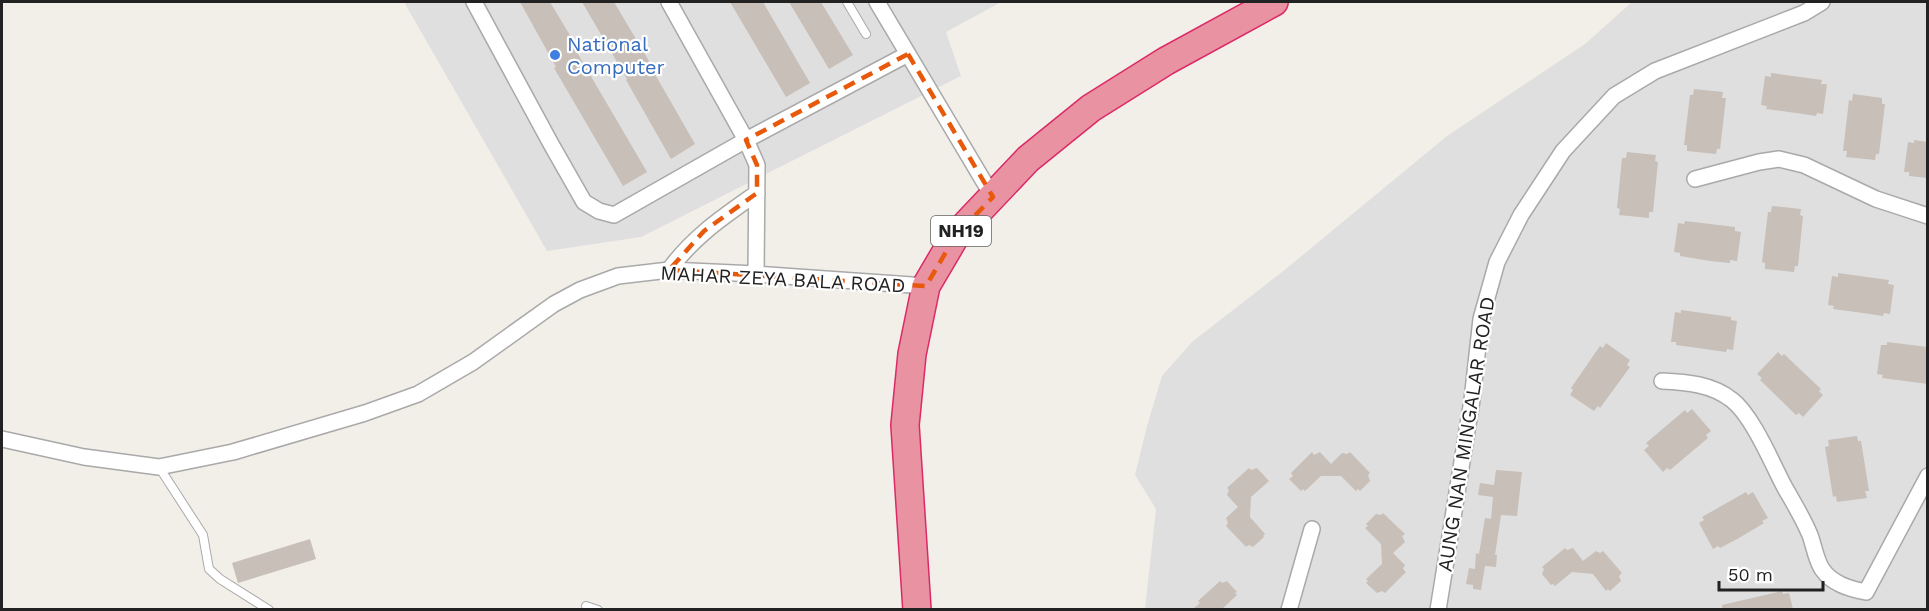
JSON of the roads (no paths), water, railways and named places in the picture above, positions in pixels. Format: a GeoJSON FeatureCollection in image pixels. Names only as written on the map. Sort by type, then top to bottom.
{"type":"FeatureCollection","features":[{"type":"Feature","properties":{"kind":"highway","name":"NH19"},"geometry":{"type":"LineString","coordinates":[[917,609],[905,425],[912,354],[926,286],[956,235],[1028,159],[1091,108],[1166,61],[1274,2]]}},
{"type":"Feature","properties":{"kind":"street"},"geometry":{"type":"LineString","coordinates":[[474,2],[585,202],[599,211],[614,215],[746,140],[908,54]]}},
{"type":"Feature","properties":{"kind":"street"},"geometry":{"type":"LineString","coordinates":[[669,2],[746,140],[757,165],[756,274]]}},
{"type":"Feature","properties":{"kind":"street"},"geometry":{"type":"LineString","coordinates":[[877,2],[993,197]]}},
{"type":"Feature","properties":{"kind":"street","name":"AUNG NAN MINGALAR ROAD"},"geometry":{"type":"LineString","coordinates":[[1438,609],[1472,400],[1481,319],[1497,261],[1521,215],[1563,151],[1614,96],[1654,71],[1804,13],[1822,2]]}},
{"type":"Feature","properties":{"kind":"street"},"geometry":{"type":"LineString","coordinates":[[1695,179],[1779,159],[1804,165],[1876,199],[1928,216]]}},
{"type":"Feature","properties":{"kind":"street"},"geometry":{"type":"LineString","coordinates":[[669,270],[681,254],[705,231],[757,193]]}},
{"type":"Feature","properties":{"kind":"street","name":"MAHAR ZEYA BALA ROAD"},"geometry":{"type":"LineString","coordinates":[[2,439],[84,457],[159,467],[233,452],[365,413],[418,394],[473,362],[554,304],[580,290],[618,276],[669,270],[926,286]]}},
{"type":"Feature","properties":{"kind":"street"},"geometry":{"type":"LineString","coordinates":[[1662,381],[1691,383],[1709,388],[1732,400],[1747,416],[1809,534],[1821,568],[1831,578],[1850,589],[1866,592],[1928,476]]}},
{"type":"Feature","properties":{"kind":"street"},"geometry":{"type":"LineString","coordinates":[[1289,609],[1312,529]]}},
{"type":"Feature","properties":{"kind":"lane"},"geometry":{"type":"LineString","coordinates":[[847,2],[866,34]]}},
{"type":"Feature","properties":{"kind":"lane"},"geometry":{"type":"LineString","coordinates":[[159,467],[203,535],[209,569],[220,579],[269,609]]}},
{"type":"Feature","properties":{"kind":"lane"},"geometry":{"type":"LineString","coordinates":[[586,606],[598,609]]}},
{"type":"Feature","properties":{"kind":"place","name":"National Computer"},"geometry":{"type":"Point","coordinates":[555,55]}}]}
